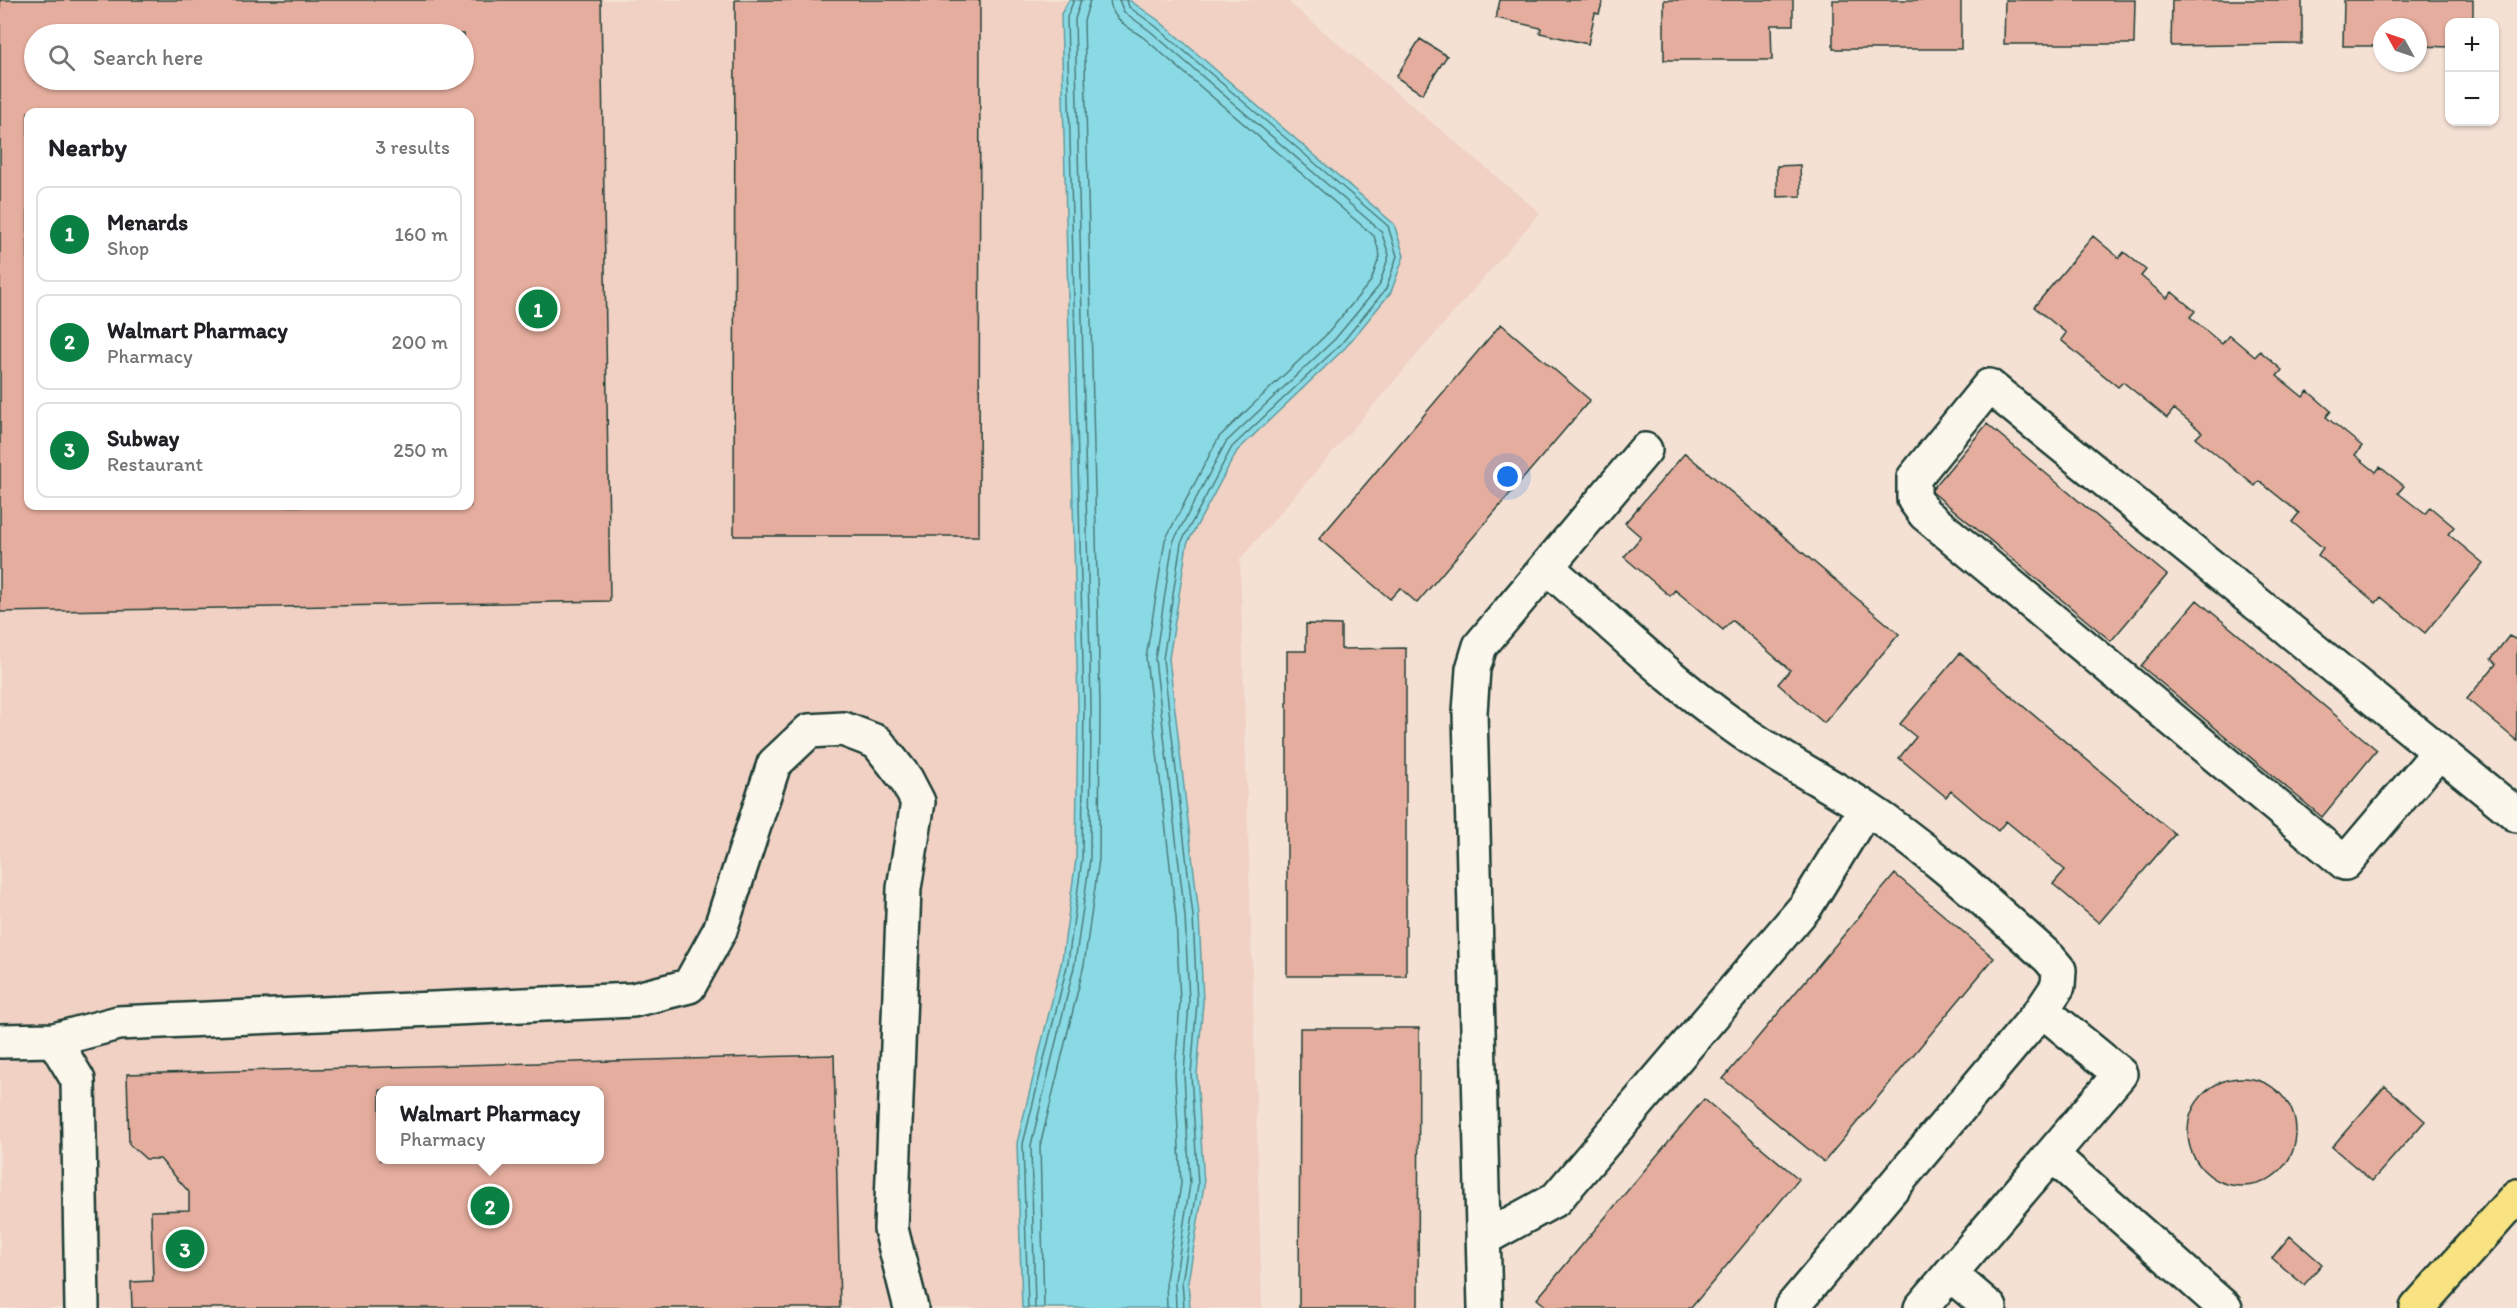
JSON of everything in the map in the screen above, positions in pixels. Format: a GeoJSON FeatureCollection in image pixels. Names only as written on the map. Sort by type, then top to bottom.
{"type":"FeatureCollection","features":[{"type":"Feature","properties":{"kind":"main road"},"geometry":{"type":"LineString","coordinates":[[2416,1308],[2517,1196]]}},
{"type":"Feature","properties":{"kind":"lane"},"geometry":{"type":"LineString","coordinates":[[2439,752],[2345,862],[1925,514],[1914,499],[1914,478],[1989,386],[2517,815]]}},
{"type":"Feature","properties":{"kind":"lane"},"geometry":{"type":"LineString","coordinates":[[1485,1308],[1470,712],[1473,669],[1480,646],[1645,450]]}},
{"type":"Feature","properties":{"kind":"lane"},"geometry":{"type":"LineString","coordinates":[[1547,567],[1726,720],[1778,757],[1866,808],[1933,857],[2049,958],[2059,970],[2058,986],[2043,1010],[1801,1305]]}},
{"type":"Feature","properties":{"kind":"lane"},"geometry":{"type":"LineString","coordinates":[[0,1041],[54,1040],[118,1023],[633,1000],[689,986],[720,930],[774,764],[809,731],[843,729],[877,742],[906,779],[918,802],[904,888],[891,1229],[911,1308]]}},
{"type":"Feature","properties":{"kind":"lane"},"geometry":{"type":"LineString","coordinates":[[1483,1239],[1556,1199],[1806,906],[1866,808]]}},
{"type":"Feature","properties":{"kind":"lane"},"geometry":{"type":"LineString","coordinates":[[1921,1308],[2120,1074],[2043,1010]]}},
{"type":"Feature","properties":{"kind":"lane"},"geometry":{"type":"LineString","coordinates":[[54,1040],[78,1080],[82,1308]]}},
{"type":"Feature","properties":{"kind":"lane"},"geometry":{"type":"LineString","coordinates":[[2052,1155],[2225,1308]]}},
{"type":"Feature","properties":{"kind":"lane"},"geometry":{"type":"LineString","coordinates":[[1950,1274],[1990,1308]]}},
{"type":"Feature","properties":{"kind":"shaded area"},"geometry":{"type":"Polygon","coordinates":[[[0,0],[1286,0],[1540,213],[1240,559],[1262,1308],[0,1308],[0,0]]]}},
{"type":"Feature","properties":{"kind":"water"},"geometry":{"type":"Polygon","coordinates":[[[1069,0],[1129,0],[1158,20],[1394,224],[1404,256],[1391,292],[1345,348],[1237,451],[1187,544],[1169,659],[1199,915],[1203,1002],[1197,1074],[1204,1185],[1188,1282],[1190,1308],[1022,1308],[1017,1143],[1062,960],[1076,859],[1078,705],[1061,14],[1069,0]]]}},
{"type":"Feature","properties":{"kind":"building"},"geometry":{"type":"Polygon","coordinates":[[[0,0],[601,0],[610,601],[0,612],[0,0]]]}},
{"type":"Feature","properties":{"kind":"building"},"geometry":{"type":"Polygon","coordinates":[[[735,0],[980,0],[979,536],[734,536],[735,0]]]}},
{"type":"Feature","properties":{"kind":"building"},"geometry":{"type":"Polygon","coordinates":[[[1500,0],[1603,0],[1599,14],[1595,13],[1588,44],[1540,33],[1541,28],[1496,18],[1500,0]]]}},
{"type":"Feature","properties":{"kind":"building"},"geometry":{"type":"Polygon","coordinates":[[[1664,0],[1793,0],[1793,25],[1771,25],[1772,60],[1664,60],[1664,0]]]}},
{"type":"Feature","properties":{"kind":"building"},"geometry":{"type":"Polygon","coordinates":[[[1833,0],[1961,0],[1961,49],[1833,49],[1833,0]]]}},
{"type":"Feature","properties":{"kind":"building"},"geometry":{"type":"Polygon","coordinates":[[[2005,0],[2135,0],[2134,44],[2004,44],[2005,0]]]}},
{"type":"Feature","properties":{"kind":"building"},"geometry":{"type":"Polygon","coordinates":[[[2172,0],[2302,0],[2302,44],[2171,46],[2172,0]]]}},
{"type":"Feature","properties":{"kind":"building"},"geometry":{"type":"Polygon","coordinates":[[[2344,0],[2473,0],[2473,18],[2445,18],[2445,47],[2427,46],[2427,18],[2373,18],[2373,46],[2343,46],[2344,0]]]}},
{"type":"Feature","properties":{"kind":"building"},"geometry":{"type":"Polygon","coordinates":[[[1420,39],[1447,56],[1422,94],[1396,77],[1420,39]]]}},
{"type":"Feature","properties":{"kind":"building"},"geometry":{"type":"Polygon","coordinates":[[[1800,165],[1801,196],[1777,197],[1777,166],[1800,165]]]}},
{"type":"Feature","properties":{"kind":"building"},"geometry":{"type":"Polygon","coordinates":[[[2093,236],[2119,258],[2124,252],[2146,270],[2141,276],[2167,298],[2172,292],[2195,311],[2190,317],[2222,344],[2229,335],[2255,357],[2260,351],[2282,370],[2277,376],[2303,397],[2308,391],[2331,411],[2326,417],[2362,446],[2355,455],[2376,472],[2380,467],[2404,486],[2398,493],[2425,514],[2430,507],[2454,527],[2448,534],[2483,563],[2425,633],[2381,597],[2376,603],[2318,555],[2323,548],[2292,522],[2299,513],[2259,481],[2255,486],[2196,438],[2202,432],[2174,409],[2167,418],[2123,382],[2118,387],[2061,340],[2066,333],[2034,307],[2093,236]]]}},
{"type":"Feature","properties":{"kind":"building"},"geometry":{"type":"Polygon","coordinates":[[[1501,324],[1590,400],[1417,603],[1400,588],[1390,599],[1319,539],[1501,324]]]}},
{"type":"Feature","properties":{"kind":"building"},"geometry":{"type":"Polygon","coordinates":[[[1987,424],[2167,575],[2111,641],[1931,491],[1987,424]]]}},
{"type":"Feature","properties":{"kind":"building"},"geometry":{"type":"Polygon","coordinates":[[[1685,453],[1899,634],[1824,723],[1778,684],[1790,670],[1732,620],[1723,630],[1675,590],[1670,596],[1624,557],[1641,537],[1625,523],[1685,453]]]}},
{"type":"Feature","properties":{"kind":"building"},"geometry":{"type":"Polygon","coordinates":[[[2197,600],[2377,750],[2322,817],[2141,666],[2197,600]]]}},
{"type":"Feature","properties":{"kind":"building"},"geometry":{"type":"Polygon","coordinates":[[[1306,624],[1341,625],[1341,649],[1406,648],[1406,976],[1287,976],[1287,651],[1306,651],[1306,624]]]}},
{"type":"Feature","properties":{"kind":"building"},"geometry":{"type":"Polygon","coordinates":[[[2509,636],[2517,640],[2517,741],[2467,699],[2496,664],[2491,659],[2509,636]]]}},
{"type":"Feature","properties":{"kind":"building"},"geometry":{"type":"Polygon","coordinates":[[[1960,653],[2175,834],[2099,923],[2053,884],[2065,870],[2006,821],[1998,831],[1951,791],[1946,797],[1899,758],[1916,737],[1900,724],[1960,653]]]}},
{"type":"Feature","properties":{"kind":"building"},"geometry":{"type":"Polygon","coordinates":[[[1895,874],[1994,958],[1824,1162],[1723,1079],[1895,874]]]}},
{"type":"Feature","properties":{"kind":"building"},"geometry":{"type":"Polygon","coordinates":[[[1300,1028],[1419,1028],[1418,1308],[1299,1308],[1300,1028]]]}},
{"type":"Feature","properties":{"kind":"building"},"geometry":{"type":"Polygon","coordinates":[[[834,1055],[840,1308],[132,1308],[131,1282],[153,1281],[151,1211],[189,1210],[189,1192],[160,1159],[146,1159],[129,1144],[127,1074],[834,1055]]]}},
{"type":"Feature","properties":{"kind":"building"},"geometry":{"type":"Polygon","coordinates":[[[2242,1078],[2263,1082],[2281,1093],[2292,1111],[2296,1132],[2292,1153],[2281,1171],[2263,1182],[2242,1186],[2221,1182],[2203,1171],[2192,1153],[2188,1132],[2192,1111],[2203,1093],[2221,1082],[2242,1078]]]}},
{"type":"Feature","properties":{"kind":"building"},"geometry":{"type":"Polygon","coordinates":[[[2385,1086],[2425,1121],[2372,1181],[2332,1147],[2385,1086]]]}},
{"type":"Feature","properties":{"kind":"building"},"geometry":{"type":"Polygon","coordinates":[[[1704,1099],[1799,1179],[1691,1308],[1548,1308],[1537,1299],[1704,1099]]]}},
{"type":"Feature","properties":{"kind":"building"},"geometry":{"type":"Polygon","coordinates":[[[2290,1236],[2322,1264],[2304,1285],[2272,1258],[2290,1236]]]}},
{"type":"Feature","properties":{"kind":"place","name":"Menards"},"geometry":{"type":"Point","coordinates":[538,309]}},
{"type":"Feature","properties":{"kind":"place","name":"Walmart Pharmacy"},"geometry":{"type":"Point","coordinates":[490,1206]}},
{"type":"Feature","properties":{"kind":"place","name":"Subway"},"geometry":{"type":"Point","coordinates":[185,1249]}}]}
